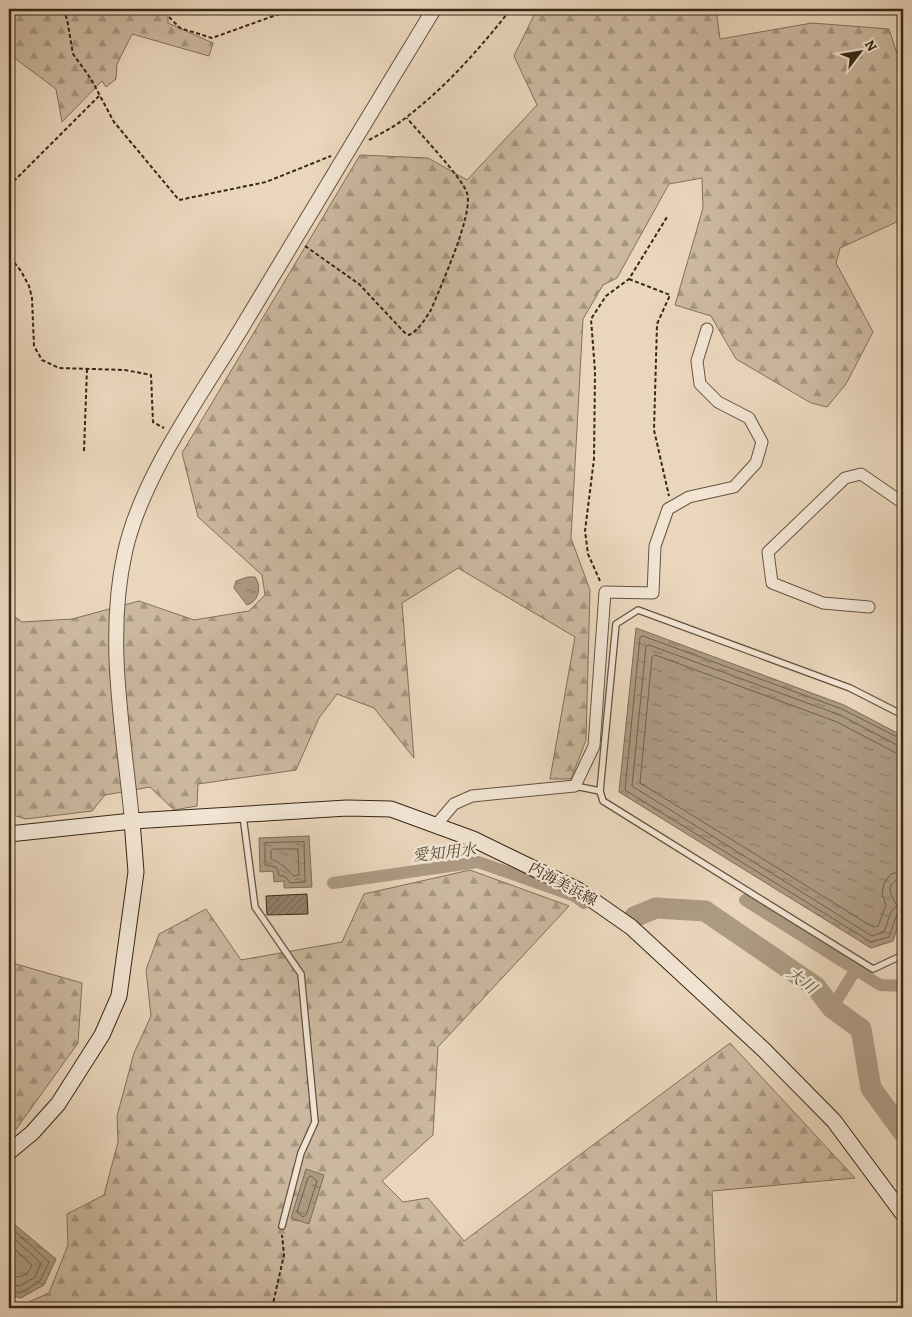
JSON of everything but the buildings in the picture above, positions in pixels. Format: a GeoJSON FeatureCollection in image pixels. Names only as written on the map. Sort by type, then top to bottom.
{"type":"FeatureCollection","features":[{"type":"Feature","properties":{"kind":"main road","name":"内海美浜線"},"geometry":{"type":"LineString","coordinates":[[9,834],[132,821],[243,816],[347,808],[391,809],[473,839],[578,890],[631,927],[764,1050],[834,1121],[903,1214]]}},
{"type":"Feature","properties":{"kind":"main road"},"geometry":{"type":"LineString","coordinates":[[9,1152],[32,1133],[58,1104],[102,1035],[119,996],[136,872],[132,821]]}},
{"type":"Feature","properties":{"kind":"street"},"geometry":{"type":"LineString","coordinates":[[132,821],[116,645],[116,604],[125,551],[142,499],[177,436],[434,9]]}},
{"type":"Feature","properties":{"kind":"street"},"geometry":{"type":"LineString","coordinates":[[436,825],[454,804],[472,796],[575,786],[594,746],[605,592],[653,594],[655,546],[668,510],[689,497],[734,486],[756,463],[762,442],[749,418],[718,402],[700,384],[697,361],[707,329]]}},
{"type":"Feature","properties":{"kind":"street"},"geometry":{"type":"LineString","coordinates":[[869,607],[823,603],[772,583],[768,552],[845,478],[861,474],[903,503]]}},
{"type":"Feature","properties":{"kind":"lane"},"geometry":{"type":"LineString","coordinates":[[903,715],[850,688],[638,610],[616,624],[600,791],[603,801],[873,969],[903,955]]}},
{"type":"Feature","properties":{"kind":"lane"},"geometry":{"type":"LineString","coordinates":[[575,786],[600,791]]}},
{"type":"Feature","properties":{"kind":"lane"},"geometry":{"type":"LineString","coordinates":[[243,816],[255,907],[301,974],[302,984],[315,1122],[301,1153],[282,1226]]}},
{"type":"Feature","properties":{"kind":"path"},"geometry":{"type":"LineString","coordinates":[[63,9],[67,19],[73,54],[114,122],[179,200],[266,182],[330,156],[344,156]]}},
{"type":"Feature","properties":{"kind":"path"},"geometry":{"type":"LineString","coordinates":[[169,16],[180,28],[212,38],[293,9]]}},
{"type":"Feature","properties":{"kind":"path"},"geometry":{"type":"LineString","coordinates":[[368,141],[407,118],[443,86],[478,50],[511,9]]}},
{"type":"Feature","properties":{"kind":"path"},"geometry":{"type":"LineString","coordinates":[[9,186],[62,135],[88,104],[100,96]]}},
{"type":"Feature","properties":{"kind":"path"},"geometry":{"type":"LineString","coordinates":[[295,239],[312,253],[359,284],[405,333],[409,335],[415,332],[431,310],[465,221],[468,199],[467,192],[460,182],[407,118]]}},
{"type":"Feature","properties":{"kind":"path"},"geometry":{"type":"LineString","coordinates":[[605,592],[588,554],[585,531],[594,459],[596,371],[591,318],[606,296],[629,279],[667,217]]}},
{"type":"Feature","properties":{"kind":"path"},"geometry":{"type":"LineString","coordinates":[[9,259],[21,271],[32,298],[34,346],[42,360],[60,368],[125,370],[151,375],[153,422],[177,436]]}},
{"type":"Feature","properties":{"kind":"path"},"geometry":{"type":"LineString","coordinates":[[629,279],[670,295],[657,324],[654,430],[670,493],[668,510]]}},
{"type":"Feature","properties":{"kind":"path"},"geometry":{"type":"LineString","coordinates":[[84,451],[88,369]]}},
{"type":"Feature","properties":{"kind":"path"},"geometry":{"type":"LineString","coordinates":[[272,1308],[284,1254],[282,1226]]}},
{"type":"Feature","properties":{"kind":"green space"},"geometry":{"type":"Polygon","coordinates":[[[9,9],[59,9],[62,13],[80,9],[168,9],[168,23],[213,43],[209,56],[132,34],[117,64],[116,79],[106,87],[102,81],[62,122],[56,89],[9,54],[9,9]]]}},
{"type":"Feature","properties":{"kind":"green space"},"geometry":{"type":"Polygon","coordinates":[[[537,9],[716,9],[720,39],[812,23],[889,29],[899,60],[903,60],[903,219],[840,248],[836,263],[873,332],[846,384],[827,407],[811,403],[736,359],[711,316],[675,305],[703,208],[702,178],[669,184],[617,278],[603,285],[583,319],[571,538],[590,590],[586,740],[571,779],[550,779],[575,637],[458,568],[402,603],[414,758],[374,708],[337,694],[319,718],[296,770],[198,784],[197,806],[174,810],[150,787],[105,795],[92,811],[26,819],[9,814],[9,612],[22,622],[72,619],[139,601],[194,620],[249,611],[265,595],[262,575],[198,517],[182,453],[360,155],[428,158],[467,180],[537,105],[514,56],[537,9]]]}},
{"type":"Feature","properties":{"kind":"green space"},"geometry":{"type":"Polygon","coordinates":[[[470,870],[569,906],[438,1047],[433,1135],[382,1181],[403,1202],[428,1198],[464,1241],[730,1043],[855,1178],[712,1191],[717,1308],[9,1308],[9,1301],[24,1304],[49,1293],[68,1245],[67,1214],[104,1195],[118,1142],[117,1116],[134,1053],[151,1016],[146,970],[159,934],[206,909],[241,960],[342,942],[364,894],[470,870]]]}},
{"type":"Feature","properties":{"kind":"green space"},"geometry":{"type":"Polygon","coordinates":[[[9,962],[82,983],[78,1043],[9,1139],[9,962]]]}},
{"type":"Feature","properties":{"kind":"water"},"geometry":{"type":"Polygon","coordinates":[[[255,577],[259,589],[257,597],[247,605],[234,588],[236,581],[255,577]]]}},
{"type":"Feature","properties":{"kind":"water"},"geometry":{"type":"Polygon","coordinates":[[[636,628],[844,705],[903,736],[903,882],[900,892],[903,894],[903,909],[893,941],[871,948],[619,792],[636,628]]]}},
{"type":"Feature","properties":{"kind":"water"},"geometry":{"type":"Polygon","coordinates":[[[309,836],[312,887],[284,888],[284,881],[274,882],[273,871],[260,872],[259,838],[309,836]]]}},
{"type":"Feature","properties":{"kind":"water"},"geometry":{"type":"Polygon","coordinates":[[[306,1169],[324,1175],[309,1224],[291,1218],[306,1169]]]}},
{"type":"Feature","properties":{"kind":"water"},"geometry":{"type":"Polygon","coordinates":[[[9,1220],[56,1259],[44,1285],[21,1298],[9,1295],[9,1220]]]}},
{"type":"Feature","properties":{"kind":"waterway","name":"愛知用水"},"geometry":{"type":"LineString","coordinates":[[333,883],[478,862],[575,896],[584,903]]}},
{"type":"Feature","properties":{"kind":"waterway","name":"愛知用水"},"geometry":{"type":"LineString","coordinates":[[745,900],[880,985],[903,986]]}},
{"type":"Feature","properties":{"kind":"waterway","name":"大川"},"geometry":{"type":"LineString","coordinates":[[634,917],[656,908],[705,911],[816,987],[832,1008],[861,1029],[871,1088],[903,1132]]}},
{"type":"Feature","properties":{"kind":"waterway","name":"愛知用水"},"geometry":{"type":"LineString","coordinates":[[832,1008],[856,969]]}}]}
